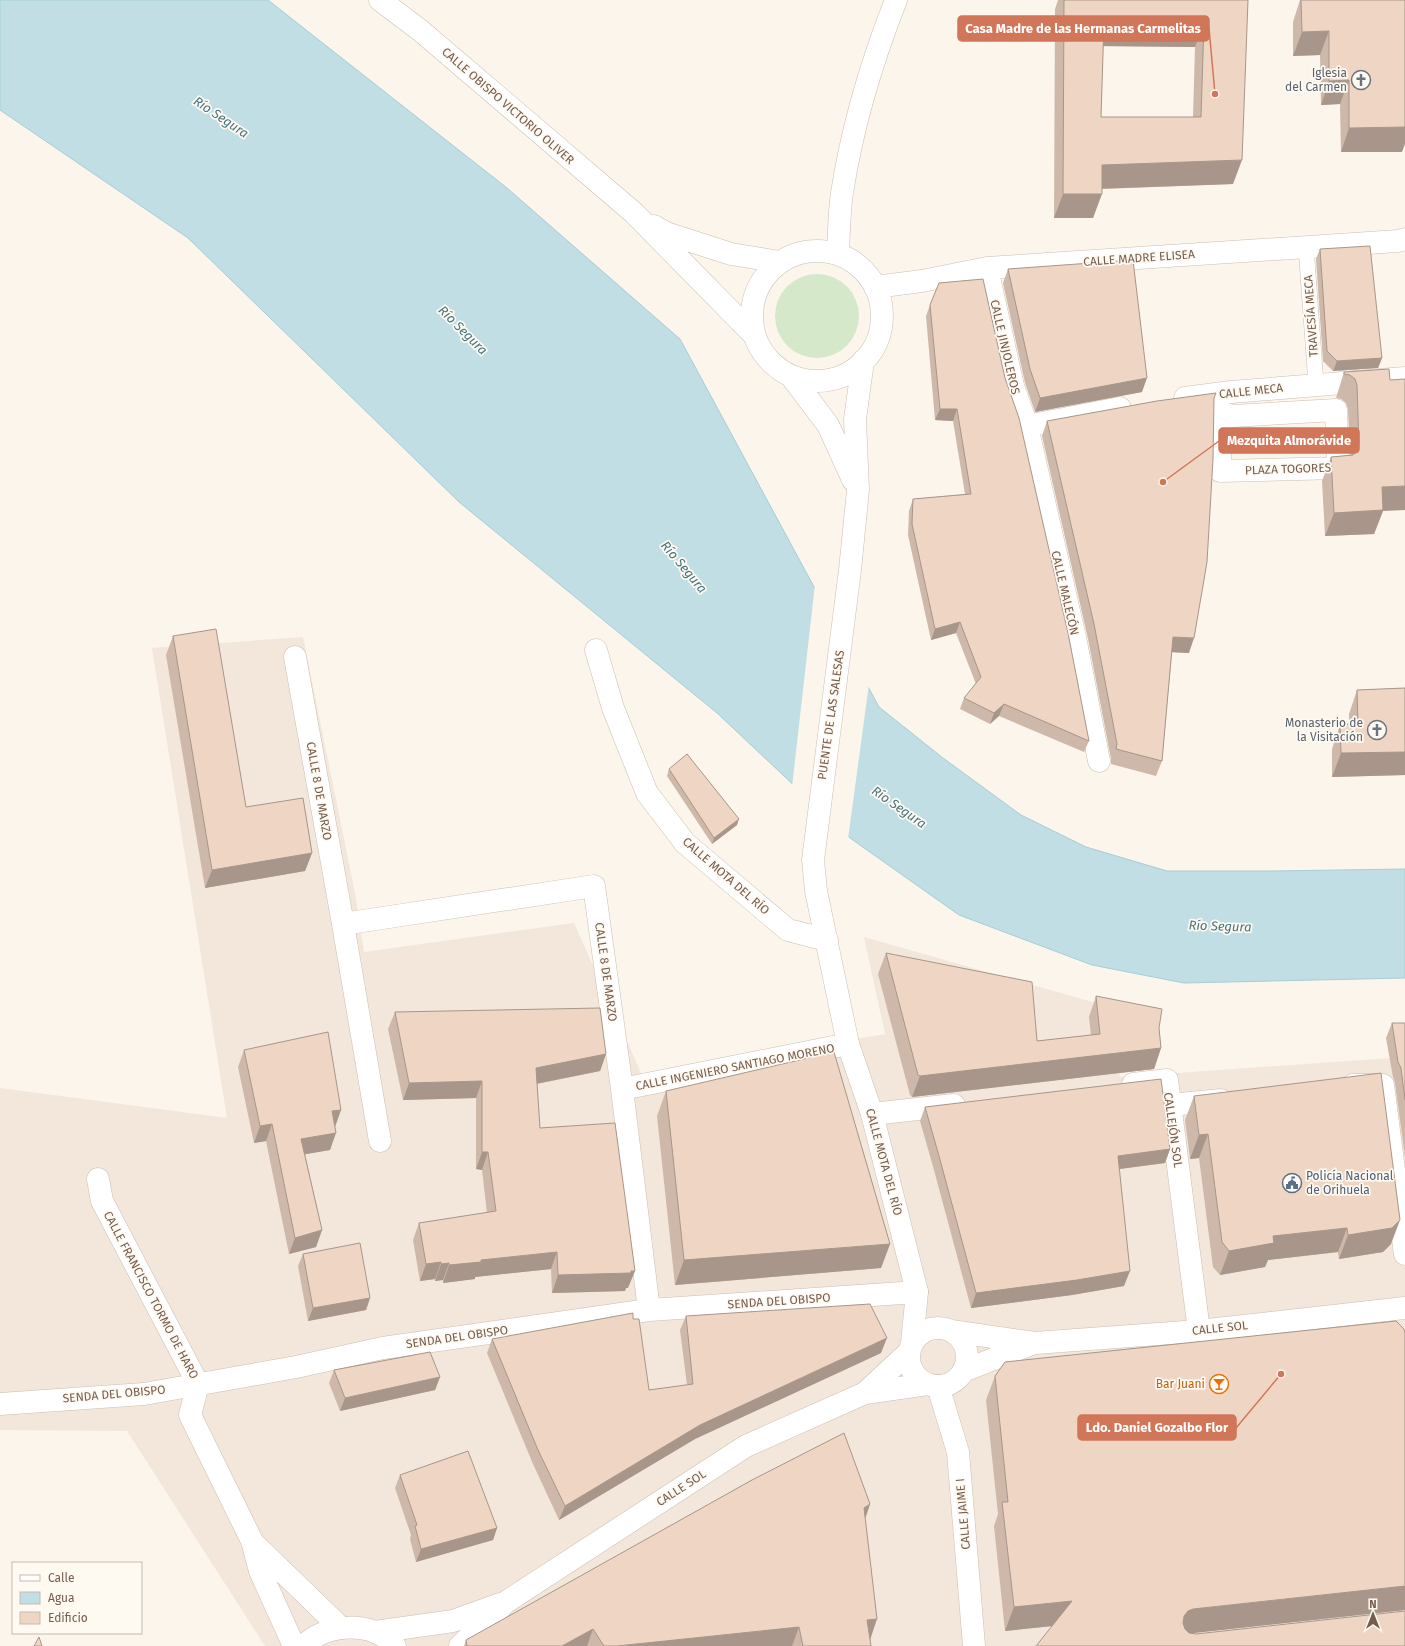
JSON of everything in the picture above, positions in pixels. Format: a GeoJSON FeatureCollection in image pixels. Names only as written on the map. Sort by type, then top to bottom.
{"type":"FeatureCollection","features":[{"type":"Feature","properties":{"kind":"street","name":"CALLE OBISPO VICTORIO OLIVER"},"geometry":{"type":"LineString","coordinates":[[380,0],[421,31],[634,214],[754,335]]}},
{"type":"Feature","properties":{"kind":"street"},"geometry":{"type":"LineString","coordinates":[[838,254],[842,195],[852,141],[884,29],[896,0]]}},
{"type":"Feature","properties":{"kind":"street","name":"CALLE OBISPO VICTORIO OLIVER"},"geometry":{"type":"LineString","coordinates":[[634,214],[666,233],[731,254],[780,262]]}},
{"type":"Feature","properties":{"kind":"street","name":"CALLE MADRE ELISEA"},"geometry":{"type":"LineString","coordinates":[[875,287],[922,281],[987,268],[1398,241],[1405,239]]}},
{"type":"Feature","properties":{"kind":"street"},"geometry":{"type":"LineString","coordinates":[[817,251],[838,254],[852,261],[865,273],[875,287],[881,305],[881,326],[875,345],[863,361],[848,373],[830,380],[810,380],[791,376],[775,366],[762,352],[754,335],[752,314],[755,295],[765,276],[780,262],[797,254],[817,251]]}},
{"type":"Feature","properties":{"kind":"street","name":"CALLE JINJOLEROS"},"geometry":{"type":"LineString","coordinates":[[987,268],[1013,386],[1027,426]]}},
{"type":"Feature","properties":{"kind":"street"},"geometry":{"type":"LineString","coordinates":[[858,490],[855,419],[863,361]]}},
{"type":"Feature","properties":{"kind":"street"},"geometry":{"type":"LineString","coordinates":[[791,376],[828,425],[858,490]]}},
{"type":"Feature","properties":{"kind":"street","name":"CALLE MECA"},"geometry":{"type":"LineString","coordinates":[[1165,401],[1231,392],[1405,378]]}},
{"type":"Feature","properties":{"kind":"street"},"geometry":{"type":"LineString","coordinates":[[1027,426],[1142,404]]}},
{"type":"Feature","properties":{"kind":"street","name":"PLAZA TOGORES"},"geometry":{"type":"LineString","coordinates":[[1336,410],[1338,468],[1220,471],[1221,413],[1233,416],[1336,410]]}},
{"type":"Feature","properties":{"kind":"street","name":"CALLE MALECÓN"},"geometry":{"type":"LineString","coordinates":[[1027,426],[1076,642],[1099,761]]}},
{"type":"Feature","properties":{"kind":"street","name":"PUENTE DE LAS SALESAS"},"geometry":{"type":"LineString","coordinates":[[813,860],[850,570],[858,490]]}},
{"type":"Feature","properties":{"kind":"street","name":"CALLE MOTA DEL RÍO"},"geometry":{"type":"LineString","coordinates":[[596,650],[613,708],[647,793],[685,843],[788,930],[827,940]]}},
{"type":"Feature","properties":{"kind":"street","name":"CALLE 8 DE MARZO"},"geometry":{"type":"LineString","coordinates":[[295,657],[380,1141]]}},
{"type":"Feature","properties":{"kind":"street","name":"CALLE MOTA DEL RÍO"},"geometry":{"type":"LineString","coordinates":[[813,860],[816,891],[848,1044],[872,1114],[917,1292],[911,1348]]}},
{"type":"Feature","properties":{"kind":"street","name":"CALLE 8 DE MARZO"},"geometry":{"type":"LineString","coordinates":[[343,924],[594,886],[622,1089],[649,1310]]}},
{"type":"Feature","properties":{"kind":"street","name":"CALLE INGENIERO SANTIAGO MORENO"},"geometry":{"type":"LineString","coordinates":[[622,1089],[848,1044]]}},
{"type":"Feature","properties":{"kind":"street","name":"CALLEJÓN SOL"},"geometry":{"type":"LineString","coordinates":[[1112,1086],[1167,1080],[1199,1331]]}},
{"type":"Feature","properties":{"kind":"street"},"geometry":{"type":"LineString","coordinates":[[1335,1087],[1383,1085],[1405,1254]]}},
{"type":"Feature","properties":{"kind":"street"},"geometry":{"type":"LineString","coordinates":[[1170,1105],[1241,1097]]}},
{"type":"Feature","properties":{"kind":"street"},"geometry":{"type":"LineString","coordinates":[[872,1114],[973,1103]]}},
{"type":"Feature","properties":{"kind":"street","name":"CALLE FRANCISCO TORMO DE HARO"},"geometry":{"type":"LineString","coordinates":[[98,1179],[102,1201],[198,1384],[190,1415],[252,1541],[260,1572],[294,1646]]}},
{"type":"Feature","properties":{"kind":"street","name":"CALLE MOTA DEL RÍO"},"geometry":{"type":"LineString","coordinates":[[917,1292],[947,1329]]}},
{"type":"Feature","properties":{"kind":"street","name":"SENDA DEL OBISPO"},"geometry":{"type":"LineString","coordinates":[[0,1404],[144,1394],[296,1367],[383,1348],[649,1310],[917,1292]]}},
{"type":"Feature","properties":{"kind":"street","name":"CALLE SOL"},"geometry":{"type":"LineString","coordinates":[[947,1329],[1035,1343],[1199,1331],[1405,1308]]}},
{"type":"Feature","properties":{"kind":"street"},"geometry":{"type":"LineString","coordinates":[[934,1328],[947,1329],[958,1336],[964,1344],[967,1352],[966,1362],[963,1371],[957,1379],[948,1384],[933,1385],[920,1379],[913,1372],[910,1362],[911,1348],[918,1336],[925,1331],[934,1328]]}},
{"type":"Feature","properties":{"kind":"street","name":"CALLE SOL"},"geometry":{"type":"LineString","coordinates":[[963,1371],[1035,1343]]}},
{"type":"Feature","properties":{"kind":"street","name":"CALLE SOL"},"geometry":{"type":"LineString","coordinates":[[865,1393],[911,1348]]}},
{"type":"Feature","properties":{"kind":"street","name":"CALLE SOL"},"geometry":{"type":"LineString","coordinates":[[506,1602],[746,1446],[865,1393],[933,1385]]}},
{"type":"Feature","properties":{"kind":"street","name":"CALLE JAIME I"},"geometry":{"type":"LineString","coordinates":[[933,1385],[958,1452],[974,1646]]}},
{"type":"Feature","properties":{"kind":"street","name":"CALLE FRANCISCO TORMO DE HARO"},"geometry":{"type":"LineString","coordinates":[[252,1541],[341,1628]]}},
{"type":"Feature","properties":{"kind":"street"},"geometry":{"type":"LineString","coordinates":[[304,1646],[309,1641],[324,1632],[341,1628],[358,1628],[375,1632],[453,1621],[506,1602]]}},
{"type":"Feature","properties":{"kind":"street"},"geometry":{"type":"LineString","coordinates":[[460,1646],[506,1602]]}},
{"type":"Feature","properties":{"kind":"street"},"geometry":{"type":"LineString","coordinates":[[375,1632],[395,1646]]}},
{"type":"Feature","properties":{"kind":"lane","name":"TRAVESÍA MECA"},"geometry":{"type":"LineString","coordinates":[[1306,247],[1316,384]]}},
{"type":"Feature","properties":{"kind":"shaded area"},"geometry":{"type":"Polygon","coordinates":[[[303,637],[356,898],[364,952],[574,923],[642,1075],[885,1034],[864,937],[1117,1009],[1120,1077],[1405,1057],[1405,1646],[265,1646],[127,1431],[0,1430],[0,1088],[227,1118],[152,648],[303,637]]]}},
{"type":"Feature","properties":{"kind":"green space"},"geometry":{"type":"Polygon","coordinates":[[[817,274],[833,277],[847,286],[856,300],[859,316],[856,332],[847,346],[833,355],[817,358],[801,355],[787,346],[778,332],[775,316],[778,300],[787,286],[801,277],[817,274]]]}},
{"type":"Feature","properties":{"kind":"water","name":"Río Segura"},"geometry":{"type":"Polygon","coordinates":[[[0,0],[268,0],[507,188],[680,339],[879,707],[943,758],[1021,815],[1086,847],[1167,871],[1405,869],[1405,978],[1184,983],[1092,965],[959,915],[850,838],[717,713],[459,502],[188,238],[0,110],[0,0]]]}},
{"type":"Feature","properties":{"kind":"pier"},"geometry":{"type":"Polygon","coordinates":[[[815,584],[869,684],[848,839],[792,787],[815,584]]]}},
{"type":"Feature","properties":{"kind":"building"},"geometry":{"type":"Polygon","coordinates":[[[1064,0],[1248,0],[1242,160],[1102,165],[1102,194],[1063,194],[1064,0]],[[1104,22],[1101,117],[1201,117],[1204,23],[1104,22]]]}},
{"type":"Feature","properties":{"kind":"building","name":"Iglesia del Carmen"},"geometry":{"type":"Polygon","coordinates":[[[1301,0],[1405,0],[1405,127],[1349,128],[1349,80],[1329,81],[1329,31],[1302,32],[1301,0]]]}},
{"type":"Feature","properties":{"kind":"building"},"geometry":{"type":"Polygon","coordinates":[[[1370,246],[1382,358],[1337,361],[1327,351],[1320,249],[1370,246]]]}},
{"type":"Feature","properties":{"kind":"building"},"geometry":{"type":"Polygon","coordinates":[[[1133,260],[1147,378],[1040,398],[1030,369],[1008,269],[1133,260]]]}},
{"type":"Feature","properties":{"kind":"building"},"geometry":{"type":"Polygon","coordinates":[[[983,279],[1005,378],[1019,418],[1068,633],[1089,741],[1004,704],[994,713],[964,698],[981,677],[960,622],[935,629],[912,524],[913,499],[971,494],[957,409],[940,409],[930,305],[939,283],[983,279]]]}},
{"type":"Feature","properties":{"kind":"building"},"geometry":{"type":"Polygon","coordinates":[[[1389,369],[1390,380],[1405,379],[1405,486],[1382,487],[1383,510],[1334,513],[1331,457],[1353,455],[1359,444],[1357,385],[1355,379],[1350,375],[1344,374],[1344,372],[1389,369]]]}},
{"type":"Feature","properties":{"kind":"building"},"geometry":{"type":"Polygon","coordinates":[[[1216,393],[1214,398],[1213,459],[1207,562],[1194,638],[1173,637],[1162,761],[1116,749],[1117,744],[1094,624],[1047,421],[1157,401],[1216,393]]]}},
{"type":"Feature","properties":{"kind":"building"},"geometry":{"type":"Polygon","coordinates":[[[216,629],[246,807],[303,798],[312,853],[212,870],[173,636],[216,629]]]}},
{"type":"Feature","properties":{"kind":"building"},"geometry":{"type":"Polygon","coordinates":[[[1405,688],[1405,752],[1341,753],[1340,725],[1358,723],[1357,690],[1405,688]]]}},
{"type":"Feature","properties":{"kind":"building"},"geometry":{"type":"Polygon","coordinates":[[[687,754],[739,819],[714,838],[669,769],[687,754]]]}},
{"type":"Feature","properties":{"kind":"building"},"geometry":{"type":"Polygon","coordinates":[[[886,953],[1032,982],[1037,1041],[1100,1034],[1096,996],[1162,1009],[1159,1028],[1161,1048],[920,1076],[918,1075],[886,953]]]}},
{"type":"Feature","properties":{"kind":"building"},"geometry":{"type":"Polygon","coordinates":[[[600,1008],[606,1054],[536,1068],[540,1128],[615,1123],[635,1271],[631,1271],[631,1273],[558,1275],[557,1252],[449,1265],[449,1263],[441,1264],[441,1262],[426,1264],[419,1223],[496,1211],[488,1152],[482,1152],[482,1081],[409,1083],[395,1012],[600,1008]]]}},
{"type":"Feature","properties":{"kind":"building"},"geometry":{"type":"Polygon","coordinates":[[[1392,1023],[1405,1023],[1405,1100],[1401,1068],[1398,1062],[1392,1023]]]}},
{"type":"Feature","properties":{"kind":"building"},"geometry":{"type":"Polygon","coordinates":[[[328,1032],[341,1110],[332,1111],[336,1133],[301,1139],[322,1230],[295,1238],[272,1124],[260,1126],[244,1050],[328,1032]]]}},
{"type":"Feature","properties":{"kind":"building"},"geometry":{"type":"Polygon","coordinates":[[[834,1052],[890,1244],[684,1260],[666,1091],[834,1052]]]}},
{"type":"Feature","properties":{"kind":"building","name":"Policía Nacional de Orihuela"},"geometry":{"type":"Polygon","coordinates":[[[1381,1073],[1400,1220],[1392,1228],[1348,1235],[1347,1228],[1273,1236],[1274,1243],[1229,1251],[1222,1242],[1208,1134],[1199,1135],[1194,1096],[1381,1073]]]}},
{"type":"Feature","properties":{"kind":"building"},"geometry":{"type":"Polygon","coordinates":[[[1161,1079],[1170,1149],[1118,1156],[1130,1271],[1077,1280],[976,1293],[925,1107],[1161,1079]]]}},
{"type":"Feature","properties":{"kind":"building"},"geometry":{"type":"Polygon","coordinates":[[[360,1243],[370,1298],[313,1308],[303,1254],[360,1243]]]}},
{"type":"Feature","properties":{"kind":"building"},"geometry":{"type":"Polygon","coordinates":[[[870,1304],[887,1338],[700,1425],[565,1506],[538,1450],[492,1339],[633,1313],[633,1319],[639,1319],[649,1390],[693,1384],[686,1316],[870,1304]]]}},
{"type":"Feature","properties":{"kind":"building"},"geometry":{"type":"Polygon","coordinates":[[[1396,1321],[1404,1329],[1405,1334],[1405,1586],[1193,1609],[1188,1611],[1184,1616],[1183,1623],[1185,1629],[1189,1633],[1196,1634],[1405,1611],[1405,1646],[1036,1646],[1072,1601],[1014,1607],[1002,1502],[1008,1502],[995,1376],[1005,1362],[1396,1321]]]}},
{"type":"Feature","properties":{"kind":"building"},"geometry":{"type":"Polygon","coordinates":[[[430,1352],[440,1377],[345,1398],[334,1370],[430,1352]]]}},
{"type":"Feature","properties":{"kind":"building"},"geometry":{"type":"Polygon","coordinates":[[[844,1433],[870,1504],[864,1508],[877,1619],[867,1620],[871,1646],[803,1646],[799,1627],[617,1646],[604,1646],[593,1629],[562,1646],[467,1646],[466,1640],[752,1480],[844,1433]]]}},
{"type":"Feature","properties":{"kind":"building"},"geometry":{"type":"Polygon","coordinates":[[[468,1451],[497,1528],[421,1549],[415,1526],[417,1525],[400,1475],[468,1451]]]}},
{"type":"Feature","properties":{"kind":"building"},"geometry":{"type":"Polygon","coordinates":[[[39,1637],[42,1646],[34,1646],[39,1637]]]}},
{"type":"Feature","properties":{"kind":"place","name":"Iglesia del Carmen"},"geometry":{"type":"Point","coordinates":[1361,80]}},
{"type":"Feature","properties":{"kind":"place","name":"Casa Madre de las Hermanas Carmelitas"},"geometry":{"type":"Point","coordinates":[1215,94]}},
{"type":"Feature","properties":{"kind":"place","name":"Mezquita Almorávide"},"geometry":{"type":"Point","coordinates":[1163,482]}},
{"type":"Feature","properties":{"kind":"place","name":"Monasterio de la Visitación"},"geometry":{"type":"Point","coordinates":[1377,730]}},
{"type":"Feature","properties":{"kind":"place","name":"Policía Nacional de Orihuela"},"geometry":{"type":"Point","coordinates":[1292,1183]}},
{"type":"Feature","properties":{"kind":"place","name":"Ldo. Daniel Gozalbo Flor"},"geometry":{"type":"Point","coordinates":[1281,1374]}},
{"type":"Feature","properties":{"kind":"place","name":"Bar Juani"},"geometry":{"type":"Point","coordinates":[1219,1384]}}]}
